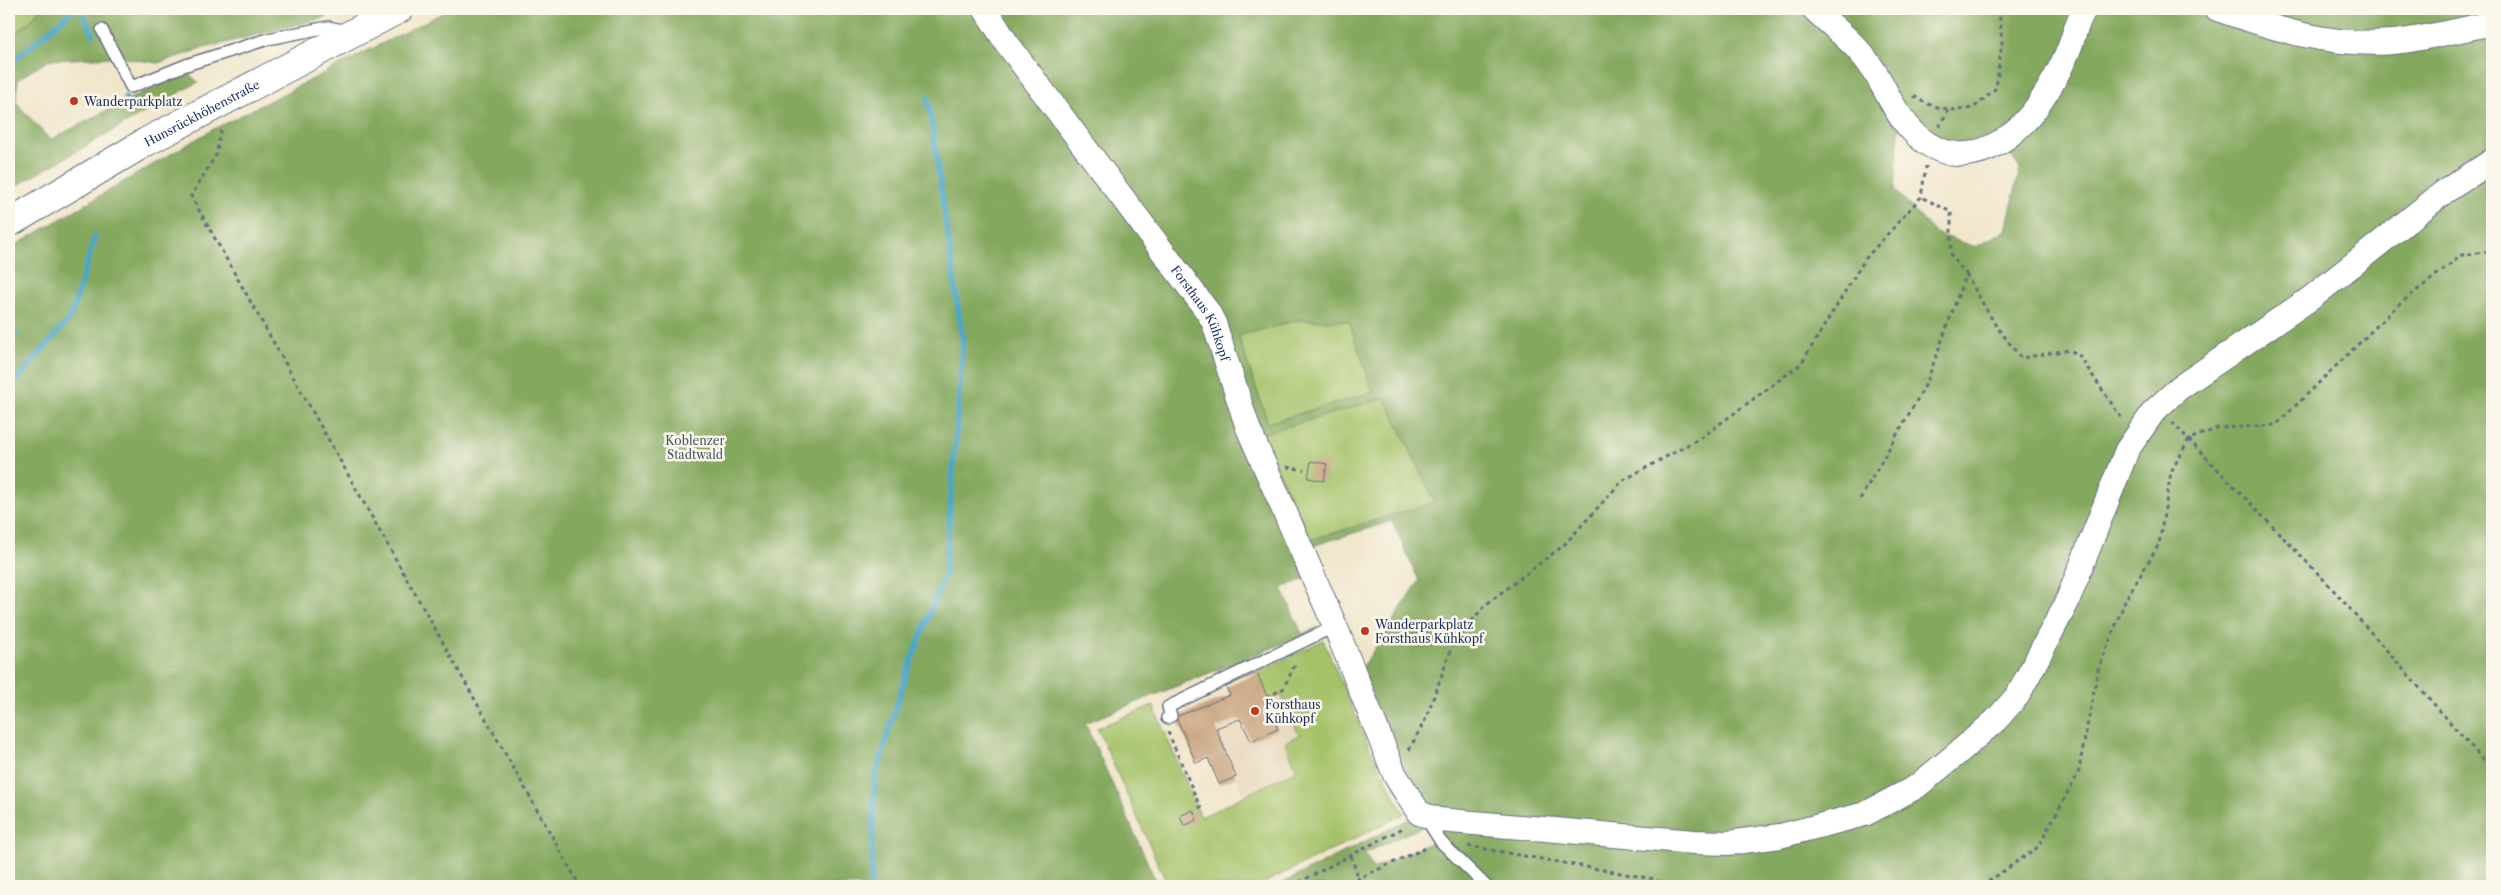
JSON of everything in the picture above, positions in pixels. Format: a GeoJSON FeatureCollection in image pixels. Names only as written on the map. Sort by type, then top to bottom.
{"type":"FeatureCollection","features":[{"type":"Feature","properties":{"kind":"main road","name":"Hunsrückhöhenstraße"},"geometry":{"type":"LineString","coordinates":[[9,223],[226,99],[400,9]]}},
{"type":"Feature","properties":{"kind":"street","name":"Forsthaus Kühkopf"},"geometry":{"type":"LineString","coordinates":[[985,9],[1006,42],[1208,312],[1214,323],[1248,428],[1335,626],[1395,776],[1413,806],[1425,816]]}},
{"type":"Feature","properties":{"kind":"street"},"geometry":{"type":"LineString","coordinates":[[1814,9],[1858,51],[1870,66],[1901,117],[1929,146],[1952,158],[1972,155],[1996,146],[2018,128],[2038,105],[2054,81],[2085,9]]}},
{"type":"Feature","properties":{"kind":"street"},"geometry":{"type":"LineString","coordinates":[[2217,9],[2296,34],[2338,42],[2395,42],[2483,25],[2492,26]]}},
{"type":"Feature","properties":{"kind":"street"},"geometry":{"type":"LineString","coordinates":[[1425,816],[1439,820],[1694,842],[1728,843],[1780,836],[1865,814],[1916,787],[1986,729],[2007,710],[2018,695],[2062,614],[2102,516],[2120,463],[2137,433],[2158,407],[2179,388],[2311,298],[2444,192],[2492,160]]}},
{"type":"Feature","properties":{"kind":"lane"},"geometry":{"type":"LineString","coordinates":[[102,30],[131,87],[186,65],[268,39],[328,27],[354,32]]}},
{"type":"Feature","properties":{"kind":"lane"},"geometry":{"type":"LineString","coordinates":[[1167,718],[1171,716],[1168,707],[1335,626]]}},
{"type":"Feature","properties":{"kind":"lane"},"geometry":{"type":"LineString","coordinates":[[1425,816],[1441,842],[1486,886]]}},
{"type":"Feature","properties":{"kind":"path"},"geometry":{"type":"LineString","coordinates":[[1948,110],[1972,108],[1996,88],[2002,44],[1999,9]]}},
{"type":"Feature","properties":{"kind":"path"},"geometry":{"type":"LineString","coordinates":[[226,99],[216,155],[190,196],[580,886]]}},
{"type":"Feature","properties":{"kind":"path"},"geometry":{"type":"LineString","coordinates":[[1395,776],[1426,718],[1452,647],[1484,606],[1564,545],[1622,481],[1702,437],[1801,364],[1865,259],[1921,197],[1929,146]]}},
{"type":"Feature","properties":{"kind":"path"},"geometry":{"type":"LineString","coordinates":[[1921,197],[1951,212],[1951,255],[1966,274],[1996,326],[2021,358],[2069,350],[2078,354],[2125,424],[2137,433]]}},
{"type":"Feature","properties":{"kind":"path"},"geometry":{"type":"LineString","coordinates":[[1982,886],[2038,847],[2078,774],[2098,670],[2126,599],[2159,544],[2171,472],[2189,439],[2218,428],[2276,425],[2397,306],[2462,255],[2492,251]]}},
{"type":"Feature","properties":{"kind":"path"},"geometry":{"type":"LineString","coordinates":[[1860,499],[1926,384],[1966,274]]}},
{"type":"Feature","properties":{"kind":"path"},"geometry":{"type":"LineString","coordinates":[[2158,407],[2330,585],[2492,770]]}},
{"type":"Feature","properties":{"kind":"path"},"geometry":{"type":"LineString","coordinates":[[1267,696],[1284,689],[1297,659]]}},
{"type":"Feature","properties":{"kind":"path"},"geometry":{"type":"LineString","coordinates":[[1167,718],[1163,720],[1201,809]]}},
{"type":"Feature","properties":{"kind":"path"},"geometry":{"type":"LineString","coordinates":[[1292,886],[1425,816]]}},
{"type":"Feature","properties":{"kind":"path"},"geometry":{"type":"LineString","coordinates":[[1394,833],[1396,839]]}},
{"type":"Feature","properties":{"kind":"path"},"geometry":{"type":"LineString","coordinates":[[1351,886],[1357,879],[1441,842],[1654,879],[1667,886]]}},
{"type":"Feature","properties":{"kind":"path"},"geometry":{"type":"LineString","coordinates":[[1351,856],[1357,879],[1361,886]]}},
{"type":"Feature","properties":{"kind":"shaded area"},"geometry":{"type":"Polygon","coordinates":[[[1281,695],[1299,736],[1298,770],[1244,796],[1216,728],[1240,719],[1251,741],[1278,729],[1275,723],[1278,721],[1269,701],[1281,695]]]}},
{"type":"Feature","properties":{"kind":"green space"},"geometry":{"type":"Polygon","coordinates":[[[9,9],[39,9],[33,19],[9,38],[9,9]]]}},
{"type":"Feature","properties":{"kind":"green space"},"geometry":{"type":"Polygon","coordinates":[[[39,9],[340,9],[323,18],[205,48],[158,63],[116,57],[49,60],[18,79],[16,102],[50,140],[141,93],[189,74],[198,82],[9,190],[9,38],[33,19],[39,9]]]}},
{"type":"Feature","properties":{"kind":"green space","name":"Koblenzer Stadtwald"},"geometry":{"type":"Polygon","coordinates":[[[450,9],[2492,9],[2492,886],[1277,886],[1411,818],[1324,627],[1085,723],[1158,886],[9,886],[9,249],[210,131],[450,9]],[[1899,128],[1895,190],[1935,233],[1976,247],[2006,230],[2020,169],[2006,148],[1973,162],[1899,128]],[[1298,320],[1238,336],[1268,423],[1373,392],[1349,321],[1298,320]],[[1385,398],[1262,434],[1310,540],[1435,502],[1385,398]],[[1392,521],[1309,547],[1362,668],[1419,581],[1392,521]],[[1307,578],[1282,588],[1302,634],[1327,624],[1307,578]],[[1426,825],[1365,853],[1373,869],[1434,841],[1426,825]]]}},
{"type":"Feature","properties":{"kind":"green space"},"geometry":{"type":"Polygon","coordinates":[[[1298,320],[1349,321],[1374,392],[1268,423],[1238,335],[1298,320]]]}},
{"type":"Feature","properties":{"kind":"green space"},"geometry":{"type":"Polygon","coordinates":[[[1385,398],[1436,502],[1310,541],[1262,434],[1385,398]]]}},
{"type":"Feature","properties":{"kind":"green space"},"geometry":{"type":"Polygon","coordinates":[[[1323,640],[1369,746],[1404,814],[1258,886],[1168,886],[1097,728],[1153,705],[1201,817],[1297,770],[1285,742],[1299,735],[1281,695],[1269,701],[1257,673],[1323,640]]]}},
{"type":"Feature","properties":{"kind":"building"},"geometry":{"type":"Polygon","coordinates":[[[1311,461],[1327,464],[1324,481],[1308,478],[1311,461]]]}},
{"type":"Feature","properties":{"kind":"building"},"geometry":{"type":"Polygon","coordinates":[[[1257,673],[1278,721],[1275,723],[1278,729],[1251,741],[1240,719],[1216,728],[1236,777],[1219,784],[1208,758],[1196,763],[1176,717],[1230,695],[1226,687],[1257,673]]]}},
{"type":"Feature","properties":{"kind":"building"},"geometry":{"type":"Polygon","coordinates":[[[1193,810],[1197,820],[1184,826],[1180,816],[1193,810]]]}},
{"type":"Feature","properties":{"kind":"waterway"},"geometry":{"type":"LineString","coordinates":[[9,65],[74,9]]}},
{"type":"Feature","properties":{"kind":"waterway"},"geometry":{"type":"LineString","coordinates":[[81,9],[93,34]]}},
{"type":"Feature","properties":{"kind":"waterway"},"geometry":{"type":"LineString","coordinates":[[125,97],[131,109]]}},
{"type":"Feature","properties":{"kind":"waterway"},"geometry":{"type":"LineString","coordinates":[[871,886],[875,778],[906,675],[945,574],[963,342],[928,98]]}},
{"type":"Feature","properties":{"kind":"waterway"},"geometry":{"type":"LineString","coordinates":[[9,389],[71,317],[95,236]]}},
{"type":"Feature","properties":{"kind":"waterway"},"geometry":{"type":"LineString","coordinates":[[9,343],[16,335]]}},
{"type":"Feature","properties":{"kind":"place","name":"Wanderparkplatz"},"geometry":{"type":"Point","coordinates":[74,101]}},
{"type":"Feature","properties":{"kind":"place","name":"Wanderparkplatz Forsthaus Kühkopf"},"geometry":{"type":"Point","coordinates":[1365,631]}},
{"type":"Feature","properties":{"kind":"place","name":"Forsthaus Kühkopf"},"geometry":{"type":"Point","coordinates":[1255,711]}}]}
